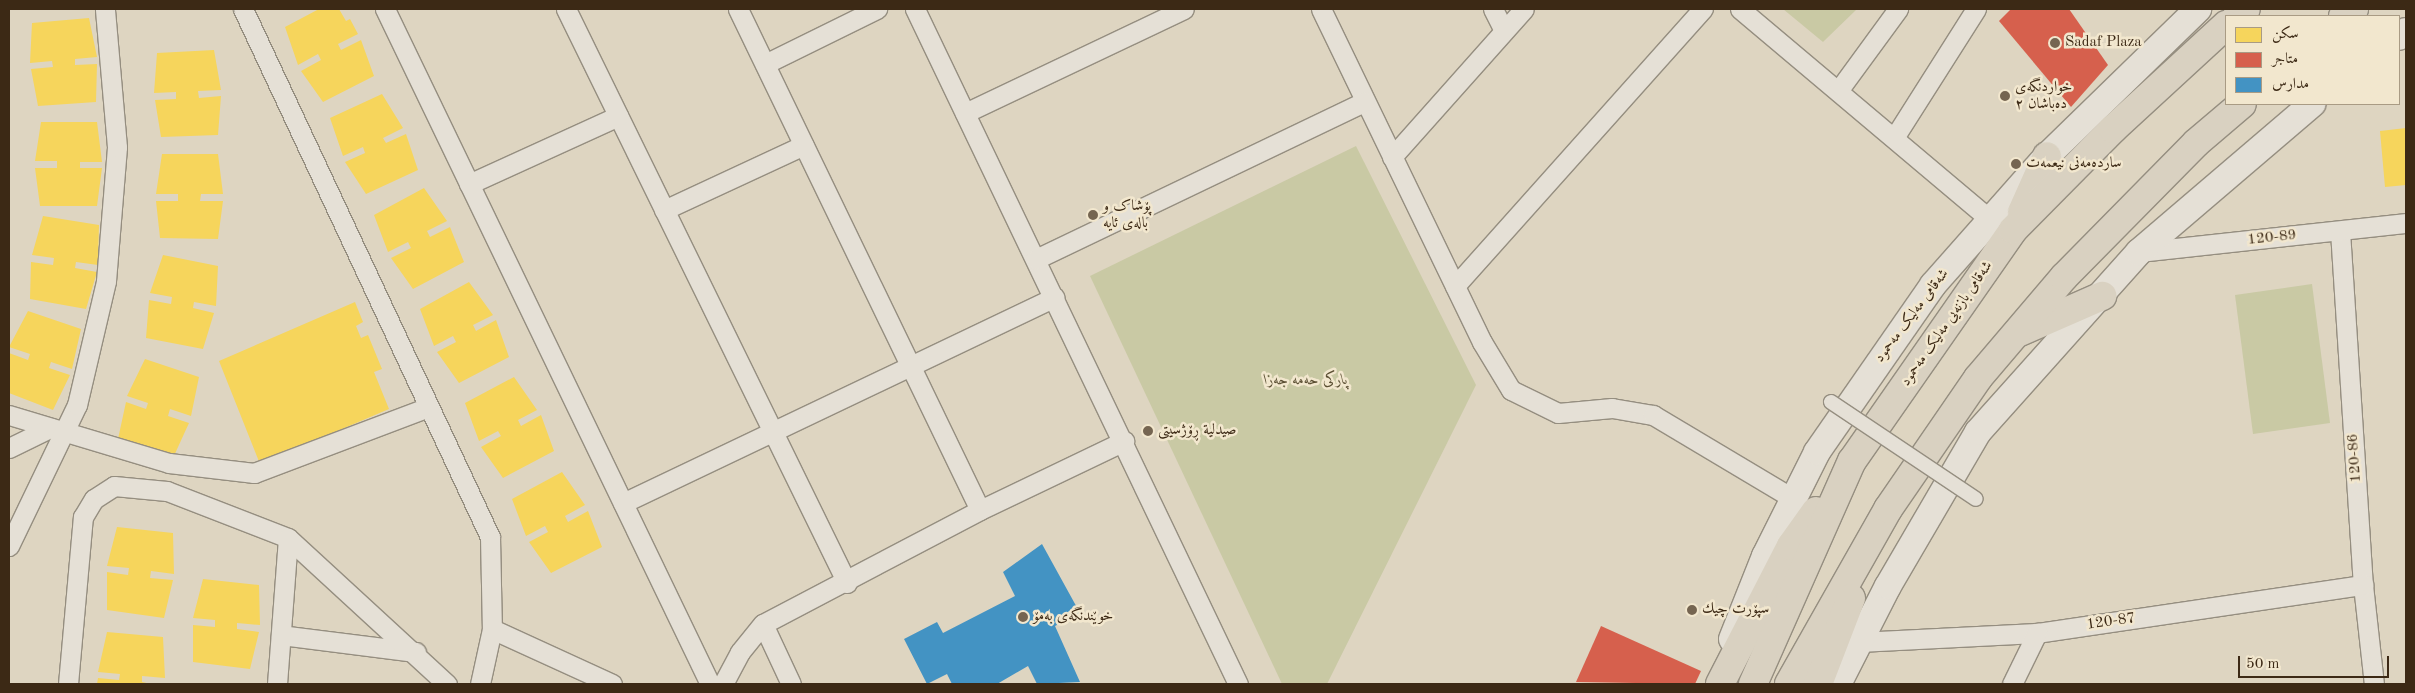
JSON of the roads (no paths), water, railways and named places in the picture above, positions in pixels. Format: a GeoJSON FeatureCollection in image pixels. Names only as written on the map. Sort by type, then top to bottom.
{"type":"FeatureCollection","features":[{"type":"Feature","properties":{"kind":"highway","name":"شەقامی بازنەیی مەلیک مەحمود"},"geometry":{"type":"LineString","coordinates":[[1752,684],[1852,461],[2001,225],[2113,129],[2225,26]]}},
{"type":"Feature","properties":{"kind":"highway"},"geometry":{"type":"LineString","coordinates":[[1789,684],[1888,509],[1978,378],[2064,277],[2196,143],[2241,105]]}},
{"type":"Feature","properties":{"kind":"highway"},"geometry":{"type":"LineString","coordinates":[[2001,225],[2047,156]]}},
{"type":"Feature","properties":{"kind":"highway"},"geometry":{"type":"LineString","coordinates":[[2014,335],[2102,296]]}},
{"type":"Feature","properties":{"kind":"highway"},"geometry":{"type":"LineString","coordinates":[[1720,684],[1791,546],[1852,461]]}},
{"type":"Feature","properties":{"kind":"highway"},"geometry":{"type":"LineString","coordinates":[[1818,684],[1888,509]]}},
{"type":"Feature","properties":{"kind":"main road"},"geometry":{"type":"LineString","coordinates":[[2047,156],[2198,9]]}},
{"type":"Feature","properties":{"kind":"main road"},"geometry":{"type":"LineString","coordinates":[[1838,684],[1858,642],[1978,432],[2102,296],[2139,252],[2311,105]]}},
{"type":"Feature","properties":{"kind":"main road","name":"شەقامی مەلیک مەحمود"},"geometry":{"type":"LineString","coordinates":[[1713,684],[1792,498],[1862,382],[1933,285],[2001,225]]}},
{"type":"Feature","properties":{"kind":"street"},"geometry":{"type":"LineString","coordinates":[[9,546],[58,430],[106,280],[117,147],[106,9]]}},
{"type":"Feature","properties":{"kind":"street"},"geometry":{"type":"LineString","coordinates":[[243,9],[490,537],[492,628],[480,684]]}},
{"type":"Feature","properties":{"kind":"street"},"geometry":{"type":"LineString","coordinates":[[385,9],[710,684]]}},
{"type":"Feature","properties":{"kind":"street"},"geometry":{"type":"LineString","coordinates":[[566,9],[847,583]]}},
{"type":"Feature","properties":{"kind":"street"},"geometry":{"type":"LineString","coordinates":[[738,9],[980,510]]}},
{"type":"Feature","properties":{"kind":"street"},"geometry":{"type":"LineString","coordinates":[[765,64],[877,9]]}},
{"type":"Feature","properties":{"kind":"street"},"geometry":{"type":"LineString","coordinates":[[915,9],[1240,682]]}},
{"type":"Feature","properties":{"kind":"street"},"geometry":{"type":"LineString","coordinates":[[965,113],[1184,9]]}},
{"type":"Feature","properties":{"kind":"street"},"geometry":{"type":"LineString","coordinates":[[1322,9],[1364,102],[1455,286],[1512,390],[1558,413],[1612,408],[1653,415],[1792,498]]}},
{"type":"Feature","properties":{"kind":"street"},"geometry":{"type":"LineString","coordinates":[[1493,9],[1504,29]]}},
{"type":"Feature","properties":{"kind":"street"},"geometry":{"type":"LineString","coordinates":[[1392,157],[1504,29],[1524,9]]}},
{"type":"Feature","properties":{"kind":"street"},"geometry":{"type":"LineString","coordinates":[[1455,286],[1703,9]]}},
{"type":"Feature","properties":{"kind":"street"},"geometry":{"type":"LineString","coordinates":[[1740,9],[2001,225]]}},
{"type":"Feature","properties":{"kind":"street"},"geometry":{"type":"LineString","coordinates":[[1838,91],[1898,9]]}},
{"type":"Feature","properties":{"kind":"street"},"geometry":{"type":"LineString","coordinates":[[1894,138],[1976,9]]}},
{"type":"Feature","properties":{"kind":"street"},"geometry":{"type":"LineString","coordinates":[[1036,259],[1364,102]]}},
{"type":"Feature","properties":{"kind":"street"},"geometry":{"type":"LineString","coordinates":[[469,184],[618,116]]}},
{"type":"Feature","properties":{"kind":"street"},"geometry":{"type":"LineString","coordinates":[[664,210],[804,145]]}},
{"type":"Feature","properties":{"kind":"street","name":"120-89"},"geometry":{"type":"LineString","coordinates":[[2139,252],[2406,223]]}},
{"type":"Feature","properties":{"kind":"street","name":"120-86"},"geometry":{"type":"LineString","coordinates":[[2340,230],[2363,585],[2374,684]]}},
{"type":"Feature","properties":{"kind":"street"},"geometry":{"type":"LineString","coordinates":[[623,503],[1054,297]]}},
{"type":"Feature","properties":{"kind":"street"},"geometry":{"type":"LineString","coordinates":[[1831,402],[1976,499]]}},
{"type":"Feature","properties":{"kind":"street"},"geometry":{"type":"LineString","coordinates":[[9,415],[169,463],[254,474],[429,407]]}},
{"type":"Feature","properties":{"kind":"street"},"geometry":{"type":"LineString","coordinates":[[9,448],[58,430]]}},
{"type":"Feature","properties":{"kind":"street"},"geometry":{"type":"LineString","coordinates":[[723,684],[740,652],[763,624],[847,583],[980,510],[1124,442]]}},
{"type":"Feature","properties":{"kind":"street"},"geometry":{"type":"LineString","coordinates":[[68,684],[83,517],[94,499],[114,486],[167,492],[288,538],[416,652],[447,684]]}},
{"type":"Feature","properties":{"kind":"street"},"geometry":{"type":"LineString","coordinates":[[277,684],[288,538]]}},
{"type":"Feature","properties":{"kind":"street","name":"120-87"},"geometry":{"type":"LineString","coordinates":[[1858,642],[2037,633],[2363,585]]}},
{"type":"Feature","properties":{"kind":"street"},"geometry":{"type":"LineString","coordinates":[[763,624],[791,684]]}},
{"type":"Feature","properties":{"kind":"street"},"geometry":{"type":"LineString","coordinates":[[492,628],[612,684]]}},
{"type":"Feature","properties":{"kind":"street"},"geometry":{"type":"LineString","coordinates":[[2012,684],[2037,633]]}},
{"type":"Feature","properties":{"kind":"street"},"geometry":{"type":"LineString","coordinates":[[281,635],[416,652]]}},
{"type":"Feature","properties":{"kind":"place","name":"Sadaf Plaza"},"geometry":{"type":"Point","coordinates":[2055,43]}},
{"type":"Feature","properties":{"kind":"place","name":"خواردنگەی دەباشان ٢"},"geometry":{"type":"Point","coordinates":[2005,96]}},
{"type":"Feature","properties":{"kind":"place","name":"ساردەمەنی نیعمەت"},"geometry":{"type":"Point","coordinates":[2016,164]}},
{"type":"Feature","properties":{"kind":"place","name":"پۆشاک و بالەی ئایە"},"geometry":{"type":"Point","coordinates":[1093,215]}},
{"type":"Feature","properties":{"kind":"place","name":"صيدلية ڕۆژسیتی"},"geometry":{"type":"Point","coordinates":[1148,431]}},
{"type":"Feature","properties":{"kind":"place","name":"سپۆرت چيك"},"geometry":{"type":"Point","coordinates":[1692,610]}},
{"type":"Feature","properties":{"kind":"place","name":"خوێندنگەی بەمۆ"},"geometry":{"type":"Point","coordinates":[1023,617]}},
{"type":"Feature","properties":{"kind":"park label","name":"پارکی حەمە جەزا"},"geometry":{"type":"Point","coordinates":[1306,381]}}]}
